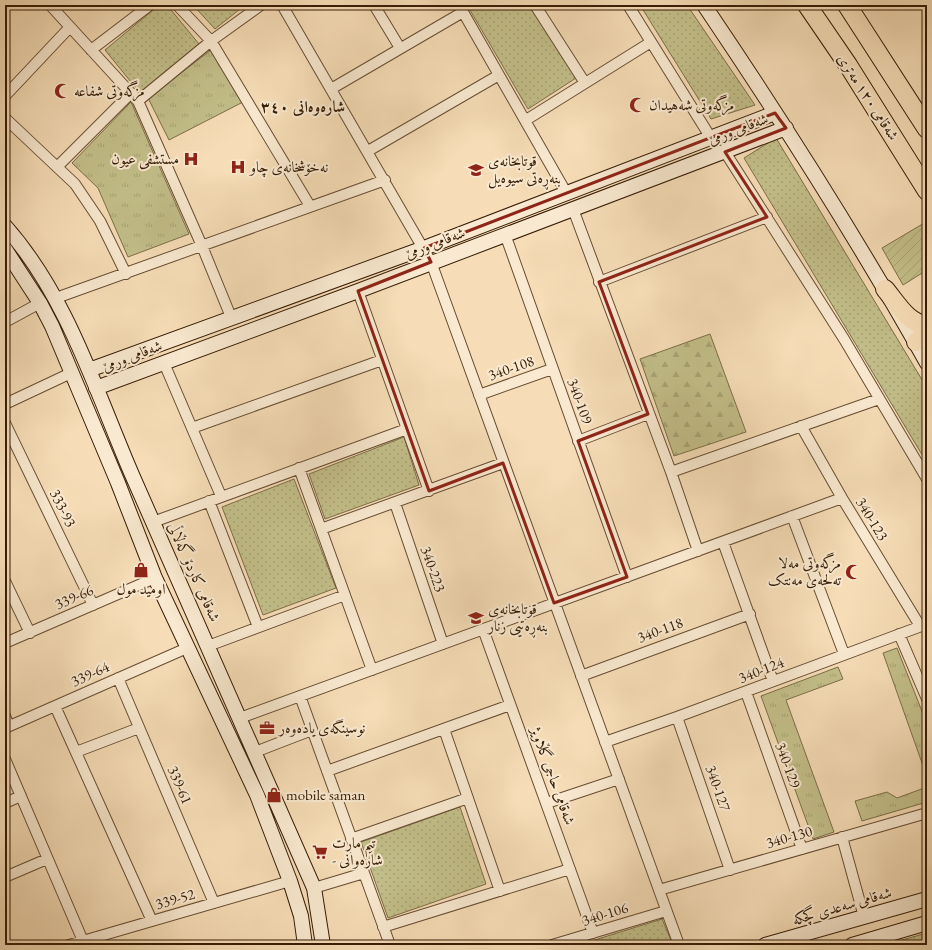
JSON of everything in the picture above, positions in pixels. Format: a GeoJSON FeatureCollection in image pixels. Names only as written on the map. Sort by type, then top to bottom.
{"type":"FeatureCollection","features":[{"type":"Feature","properties":{"kind":"highway","name":"شەقامی ١٢٠ مەتری"},"geometry":{"type":"LineString","coordinates":[[807,5],[927,191]]}},
{"type":"Feature","properties":{"kind":"highway"},"geometry":{"type":"LineString","coordinates":[[847,5],[927,129]]}},
{"type":"Feature","properties":{"kind":"highway"},"geometry":{"type":"LineString","coordinates":[[917,174],[927,197]]}},
{"type":"Feature","properties":{"kind":"highway"},"geometry":{"type":"LineString","coordinates":[[885,289],[911,320],[920,325],[927,325]]}},
{"type":"Feature","properties":{"kind":"street"},"geometry":{"type":"LineString","coordinates":[[50,5],[138,101],[202,246],[231,317]]}},
{"type":"Feature","properties":{"kind":"street"},"geometry":{"type":"LineString","coordinates":[[91,50],[150,5]]}},
{"type":"Feature","properties":{"kind":"street"},"geometry":{"type":"LineString","coordinates":[[177,5],[211,41],[310,206]]}},
{"type":"Feature","properties":{"kind":"street"},"geometry":{"type":"LineString","coordinates":[[138,101],[211,41],[261,5]]}},
{"type":"Feature","properties":{"kind":"street"},"geometry":{"type":"LineString","coordinates":[[282,5],[385,180],[431,262],[554,603],[620,779],[678,945]]}},
{"type":"Feature","properties":{"kind":"street"},"geometry":{"type":"LineString","coordinates":[[374,5],[400,48]]}},
{"type":"Feature","properties":{"kind":"street"},"geometry":{"type":"LineString","coordinates":[[535,5],[585,83]]}},
{"type":"Feature","properties":{"kind":"street"},"geometry":{"type":"LineString","coordinates":[[628,5],[711,138]]}},
{"type":"Feature","properties":{"kind":"street"},"geometry":{"type":"LineString","coordinates":[[704,5],[786,128],[858,242],[885,289],[923,346]]}},
{"type":"Feature","properties":{"kind":"street"},"geometry":{"type":"LineString","coordinates":[[331,88],[400,48],[461,9],[526,120],[567,194]]}},
{"type":"Feature","properties":{"kind":"street"},"geometry":{"type":"LineString","coordinates":[[5,96],[70,27]]}},
{"type":"Feature","properties":{"kind":"street"},"geometry":{"type":"LineString","coordinates":[[526,120],[651,42]]}},
{"type":"Feature","properties":{"kind":"street"},"geometry":{"type":"LineString","coordinates":[[368,151],[499,75]]}},
{"type":"Feature","properties":{"kind":"street"},"geometry":{"type":"LineString","coordinates":[[57,167],[130,93]]}},
{"type":"Feature","properties":{"kind":"street","name":"شەقامی ورمێ"},"geometry":{"type":"LineString","coordinates":[[89,370],[231,317],[424,248],[775,113]]}},
{"type":"Feature","properties":{"kind":"street"},"geometry":{"type":"LineString","coordinates":[[5,118],[75,184],[90,203],[126,274]]}},
{"type":"Feature","properties":{"kind":"street","name":"شەقامی ورمێ"},"geometry":{"type":"LineString","coordinates":[[96,388],[358,291],[786,128]]}},
{"type":"Feature","properties":{"kind":"street"},"geometry":{"type":"LineString","coordinates":[[725,152],[844,339],[927,479]]}},
{"type":"Feature","properties":{"kind":"street"},"geometry":{"type":"LineString","coordinates":[[56,298],[385,180]]}},
{"type":"Feature","properties":{"kind":"street"},"geometry":{"type":"LineString","coordinates":[[573,209],[648,414],[671,472],[698,551]]}},
{"type":"Feature","properties":{"kind":"street"},"geometry":{"type":"LineString","coordinates":[[599,282],[767,217]]}},
{"type":"Feature","properties":{"kind":"street","name":"شەقامی کاردۆ گەڵاڵی"},"geometry":{"type":"LineString","coordinates":[[5,226],[17,240],[56,298],[89,370],[133,476],[314,888],[323,945]]}},
{"type":"Feature","properties":{"kind":"street","name":"340-109"},"geometry":{"type":"LineString","coordinates":[[505,234],[627,577]]}},
{"type":"Feature","properties":{"kind":"street"},"geometry":{"type":"LineString","coordinates":[[5,249],[40,303],[52,326],[118,483],[155,578],[257,795],[290,881],[301,916],[306,945]]}},
{"type":"Feature","properties":{"kind":"street"},"geometry":{"type":"LineString","coordinates":[[358,291],[429,491]]}},
{"type":"Feature","properties":{"kind":"street"},"geometry":{"type":"LineString","coordinates":[[5,322],[40,303]]}},
{"type":"Feature","properties":{"kind":"street"},"geometry":{"type":"LineString","coordinates":[[192,428],[382,360]]}},
{"type":"Feature","properties":{"kind":"street"},"geometry":{"type":"LineString","coordinates":[[164,362],[221,496]]}},
{"type":"Feature","properties":{"kind":"street","name":"340-108"},"geometry":{"type":"LineString","coordinates":[[479,395],[552,369]]}},
{"type":"Feature","properties":{"kind":"street"},"geometry":{"type":"LineString","coordinates":[[5,404],[71,373]]}},
{"type":"Feature","properties":{"kind":"street"},"geometry":{"type":"LineString","coordinates":[[671,472],[879,399]]}},
{"type":"Feature","properties":{"kind":"street"},"geometry":{"type":"LineString","coordinates":[[578,441],[648,414]]}},
{"type":"Feature","properties":{"kind":"street","name":"333-93"},"geometry":{"type":"LineString","coordinates":[[5,423],[93,605]]}},
{"type":"Feature","properties":{"kind":"street","name":"340-123"},"geometry":{"type":"LineString","coordinates":[[801,426],[842,498],[924,625]]}},
{"type":"Feature","properties":{"kind":"street"},"geometry":{"type":"LineString","coordinates":[[153,522],[407,429]]}},
{"type":"Feature","properties":{"kind":"street"},"geometry":{"type":"LineString","coordinates":[[321,529],[429,491],[503,462]]}},
{"type":"Feature","properties":{"kind":"street"},"geometry":{"type":"LineString","coordinates":[[299,468],[372,670]]}},
{"type":"Feature","properties":{"kind":"street"},"geometry":{"type":"LineString","coordinates":[[118,483],[133,476]]}},
{"type":"Feature","properties":{"kind":"street"},"geometry":{"type":"LineString","coordinates":[[240,718],[842,498]]}},
{"type":"Feature","properties":{"kind":"street"},"geometry":{"type":"LineString","coordinates":[[208,501],[258,628]]}},
{"type":"Feature","properties":{"kind":"street","name":"340-223"},"geometry":{"type":"LineString","coordinates":[[395,503],[443,644]]}},
{"type":"Feature","properties":{"kind":"street"},"geometry":{"type":"LineString","coordinates":[[792,516],[844,654]]}},
{"type":"Feature","properties":{"kind":"street"},"geometry":{"type":"LineString","coordinates":[[723,542],[773,681]]}},
{"type":"Feature","properties":{"kind":"street","name":"339-66"},"geometry":{"type":"LineString","coordinates":[[5,643],[155,578]]}},
{"type":"Feature","properties":{"kind":"street"},"geometry":{"type":"LineString","coordinates":[[5,581],[30,632]]}},
{"type":"Feature","properties":{"kind":"street"},"geometry":{"type":"LineString","coordinates":[[208,646],[345,595]]}},
{"type":"Feature","properties":{"kind":"street","name":"340-118"},"geometry":{"type":"LineString","coordinates":[[581,676],[750,614]]}},
{"type":"Feature","properties":{"kind":"street","name":"340-124"},"geometry":{"type":"LineString","coordinates":[[606,742],[746,692],[924,625]]}},
{"type":"Feature","properties":{"kind":"street","name":"شەقامی حاجی گڵاویژ"},"geometry":{"type":"LineString","coordinates":[[483,629],[593,933]]}},
{"type":"Feature","properties":{"kind":"street"},"geometry":{"type":"LineString","coordinates":[[899,634],[927,699]]}},
{"type":"Feature","properties":{"kind":"street","name":"339-64"},"geometry":{"type":"LineString","coordinates":[[7,727],[187,648]]}},
{"type":"Feature","properties":{"kind":"street","name":"339-61"},"geometry":{"type":"LineString","coordinates":[[118,678],[214,903]]}},
{"type":"Feature","properties":{"kind":"street","name":"340-129"},"geometry":{"type":"LineString","coordinates":[[746,692],[802,849]]}},
{"type":"Feature","properties":{"kind":"street"},"geometry":{"type":"LineString","coordinates":[[300,696],[390,945]]}},
{"type":"Feature","properties":{"kind":"street"},"geometry":{"type":"LineString","coordinates":[[327,771],[510,705]]}},
{"type":"Feature","properties":{"kind":"street"},"geometry":{"type":"LineString","coordinates":[[55,706],[152,921]]}},
{"type":"Feature","properties":{"kind":"street"},"geometry":{"type":"LineString","coordinates":[[5,716],[7,727]]}},
{"type":"Feature","properties":{"kind":"street","name":"340-127"},"geometry":{"type":"LineString","coordinates":[[677,717],[730,870]]}},
{"type":"Feature","properties":{"kind":"street"},"geometry":{"type":"LineString","coordinates":[[76,752],[139,728]]}},
{"type":"Feature","properties":{"kind":"street"},"geometry":{"type":"LineString","coordinates":[[444,729],[500,891]]}},
{"type":"Feature","properties":{"kind":"street"},"geometry":{"type":"LineString","coordinates":[[255,752],[312,730]]}},
{"type":"Feature","properties":{"kind":"street"},"geometry":{"type":"LineString","coordinates":[[5,760],[82,941]]}},
{"type":"Feature","properties":{"kind":"street"},"geometry":{"type":"LineString","coordinates":[[547,803],[620,779]]}},
{"type":"Feature","properties":{"kind":"street"},"geometry":{"type":"LineString","coordinates":[[5,803],[21,796]]}},
{"type":"Feature","properties":{"kind":"street"},"geometry":{"type":"LineString","coordinates":[[351,839],[468,798]]}},
{"type":"Feature","properties":{"kind":"street","name":"340-130"},"geometry":{"type":"LineString","coordinates":[[659,890],[927,813]]}},
{"type":"Feature","properties":{"kind":"street"},"geometry":{"type":"LineString","coordinates":[[842,837],[864,917]]}},
{"type":"Feature","properties":{"kind":"street"},"geometry":{"type":"LineString","coordinates":[[5,877],[48,859]]}},
{"type":"Feature","properties":{"kind":"street"},"geometry":{"type":"LineString","coordinates":[[383,927],[570,869]]}},
{"type":"Feature","properties":{"kind":"street"},"geometry":{"type":"LineString","coordinates":[[314,888],[364,873]]}},
{"type":"Feature","properties":{"kind":"street","name":"339-52"},"geometry":{"type":"LineString","coordinates":[[69,945],[290,881]]}},
{"type":"Feature","properties":{"kind":"street","name":"شەقامی سەعدی گچکە"},"geometry":{"type":"LineString","coordinates":[[765,945],[791,942],[864,917],[927,899]]}},
{"type":"Feature","properties":{"kind":"street","name":"340-106"},"geometry":{"type":"LineString","coordinates":[[552,945],[666,911]]}},
{"type":"Feature","properties":{"kind":"street"},"geometry":{"type":"LineString","coordinates":[[852,945],[927,923]]}},
{"type":"Feature","properties":{"kind":"highlighted area"},"geometry":{"type":"Polygon","coordinates":[[[775,113],[786,128],[725,152],[767,217],[599,282],[648,414],[578,441],[627,577],[554,603],[503,463],[429,491],[358,291],[431,262],[424,248],[775,113]]]}},
{"type":"Feature","properties":{"kind":"green space"},"geometry":{"type":"Polygon","coordinates":[[[159,5],[167,5],[199,44],[140,93],[105,50],[159,5]]]}},
{"type":"Feature","properties":{"kind":"green space"},"geometry":{"type":"Polygon","coordinates":[[[193,5],[245,5],[215,29],[193,5]]]}},
{"type":"Feature","properties":{"kind":"green space"},"geometry":{"type":"Polygon","coordinates":[[[467,5],[530,5],[576,78],[528,109],[467,5]]]}},
{"type":"Feature","properties":{"kind":"green space"},"geometry":{"type":"Polygon","coordinates":[[[640,5],[687,5],[755,105],[711,119],[640,5]]]}},
{"type":"Feature","properties":{"kind":"green space"},"geometry":{"type":"Polygon","coordinates":[[[211,50],[243,102],[169,140],[148,98],[211,50]]]}},
{"type":"Feature","properties":{"kind":"green space"},"geometry":{"type":"Polygon","coordinates":[[[131,102],[189,234],[128,257],[98,188],[72,163],[131,102]]]}},
{"type":"Feature","properties":{"kind":"green space"},"geometry":{"type":"Polygon","coordinates":[[[776,138],[927,388],[927,463],[744,158],[776,138]]]}},
{"type":"Feature","properties":{"kind":"green space"},"geometry":{"type":"Polygon","coordinates":[[[926,222],[927,270],[903,285],[882,248],[926,222]]]}},
{"type":"Feature","properties":{"kind":"green space"},"geometry":{"type":"Polygon","coordinates":[[[710,334],[746,432],[674,456],[640,359],[710,334]]]}},
{"type":"Feature","properties":{"kind":"green space"},"geometry":{"type":"Polygon","coordinates":[[[404,437],[419,485],[325,519],[309,474],[404,437]]]}},
{"type":"Feature","properties":{"kind":"green space"},"geometry":{"type":"Polygon","coordinates":[[[294,479],[336,588],[263,615],[222,507],[294,479]]]}},
{"type":"Feature","properties":{"kind":"green space"},"geometry":{"type":"Polygon","coordinates":[[[897,648],[927,724],[927,777],[883,653],[897,648]]]}},
{"type":"Feature","properties":{"kind":"green space"},"geometry":{"type":"Polygon","coordinates":[[[838,667],[843,679],[786,700],[834,832],[813,839],[761,696],[838,667]]]}},
{"type":"Feature","properties":{"kind":"green space"},"geometry":{"type":"Polygon","coordinates":[[[927,787],[927,802],[862,821],[855,801],[887,792],[897,798],[927,787]]]}},
{"type":"Feature","properties":{"kind":"green space"},"geometry":{"type":"Polygon","coordinates":[[[460,807],[486,884],[388,918],[361,842],[460,807]]]}},
{"type":"Feature","properties":{"kind":"green space"},"geometry":{"type":"Polygon","coordinates":[[[662,919],[673,945],[579,945],[585,943],[662,919]]]}},
{"type":"Feature","properties":{"kind":"green space"},"geometry":{"type":"Polygon","coordinates":[[[927,933],[927,945],[884,945],[927,933]]]}},
{"type":"Feature","properties":{"kind":"place","name":"مزگەوتی شفاعە"},"geometry":{"type":"Point","coordinates":[62,91]}},
{"type":"Feature","properties":{"kind":"place","name":"مزگەوتی شەهیدان"},"geometry":{"type":"Point","coordinates":[637,105]}},
{"type":"Feature","properties":{"kind":"place","name":"مستشفى عيون"},"geometry":{"type":"Point","coordinates":[191,159]}},
{"type":"Feature","properties":{"kind":"place","name":"نەخۆشخانەی چاو"},"geometry":{"type":"Point","coordinates":[238,167]}},
{"type":"Feature","properties":{"kind":"place","name":"قوتابخانەی بنەڕەتی سیوەیل"},"geometry":{"type":"Point","coordinates":[476,170]}},
{"type":"Feature","properties":{"kind":"place","name":"اوميد مول"},"geometry":{"type":"Point","coordinates":[141,570]}},
{"type":"Feature","properties":{"kind":"place","name":"مزگەوتی مەلا تەلحەی مەنتک"},"geometry":{"type":"Point","coordinates":[853,572]}},
{"type":"Feature","properties":{"kind":"place","name":"قوتابخانەی بنەڕەتیی زنار"},"geometry":{"type":"Point","coordinates":[476,618]}},
{"type":"Feature","properties":{"kind":"place","name":"نوسینگەی یادەوەر"},"geometry":{"type":"Point","coordinates":[267,728]}},
{"type":"Feature","properties":{"kind":"place","name":"mobile saman"},"geometry":{"type":"Point","coordinates":[274,795]}},
{"type":"Feature","properties":{"kind":"place","name":"تیم مارت - شارەوانی"},"geometry":{"type":"Point","coordinates":[320,852]}},
{"type":"Feature","properties":{"kind":"district","name":"شارەوەانی ٣٤٠"},"geometry":{"type":"Point","coordinates":[303,106]}}]}
